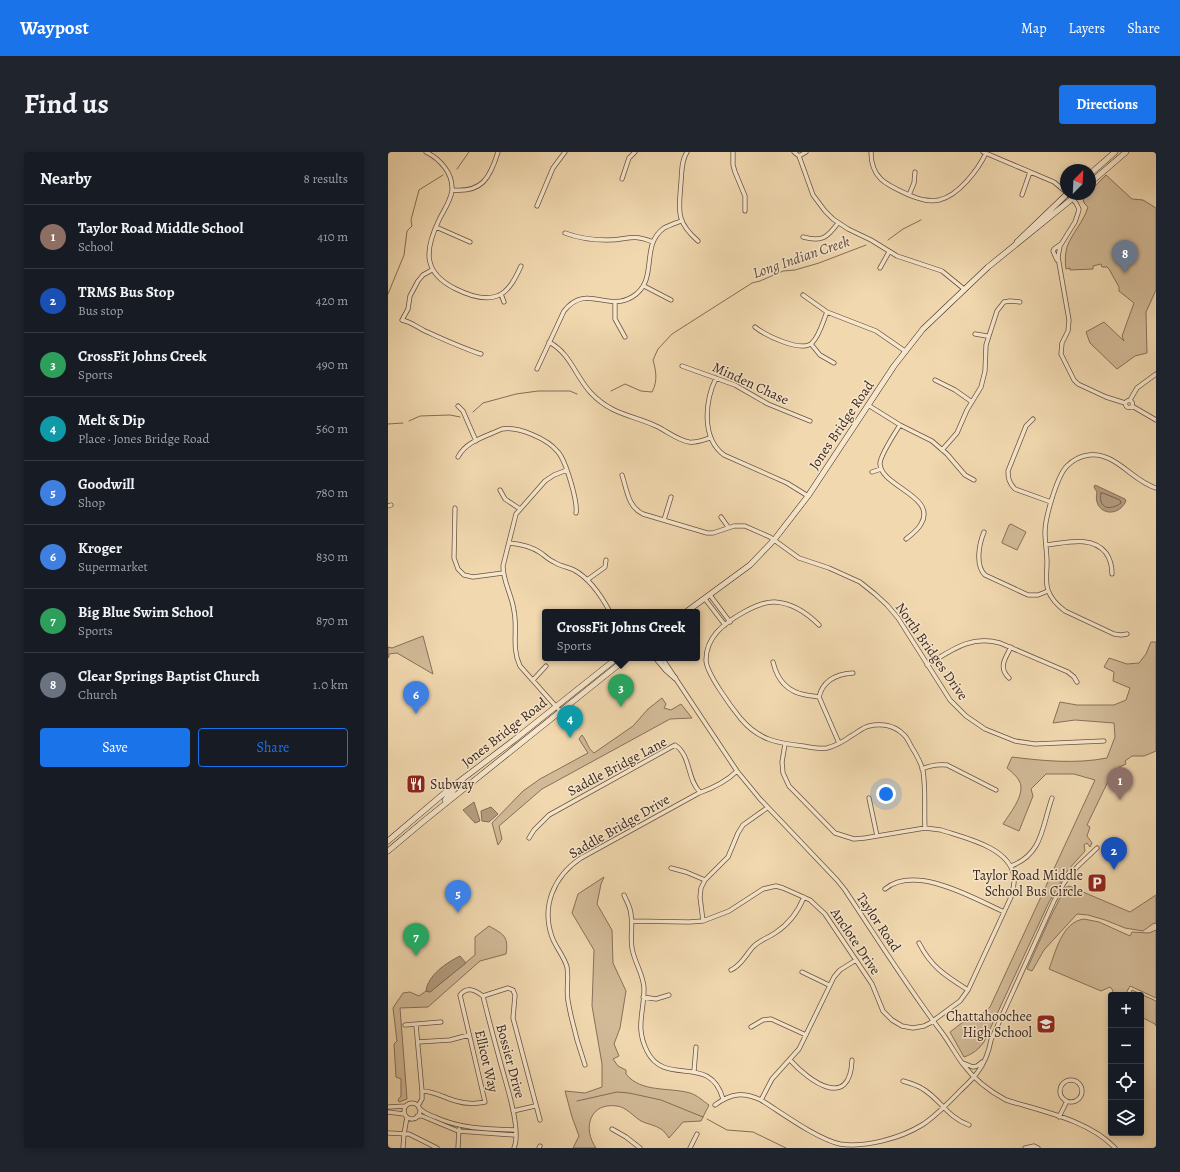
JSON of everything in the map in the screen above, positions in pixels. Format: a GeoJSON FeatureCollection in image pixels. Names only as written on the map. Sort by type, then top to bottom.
{"type":"FeatureCollection","features":[{"type":"Feature","properties":{"kind":"main road"},"geometry":{"type":"LineString","coordinates":[[1096,169],[1115,152]]}},
{"type":"Feature","properties":{"kind":"main road"},"geometry":{"type":"LineString","coordinates":[[1096,178],[1126,152]]}},
{"type":"Feature","properties":{"kind":"main road","name":"Jones Bridge Road"},"geometry":{"type":"LineString","coordinates":[[1012,247],[1021,236],[1060,200]]}},
{"type":"Feature","properties":{"kind":"main road","name":"Jones Bridge Road"},"geometry":{"type":"LineString","coordinates":[[690,609],[750,565],[774,540],[808,496],[905,351],[923,329],[964,289],[1012,247],[1072,200]]}},
{"type":"Feature","properties":{"kind":"main road","name":"Jones Bridge Road"},"geometry":{"type":"LineString","coordinates":[[388,841],[460,781],[613,661]]}},
{"type":"Feature","properties":{"kind":"main road","name":"Jones Bridge Road"},"geometry":{"type":"LineString","coordinates":[[388,851],[480,775],[623,661]]}},
{"type":"Feature","properties":{"kind":"main road"},"geometry":{"type":"LineString","coordinates":[[608,673],[614,671],[627,661]]}},
{"type":"Feature","properties":{"kind":"main road"},"geometry":{"type":"LineString","coordinates":[[658,661],[675,678]]}},
{"type":"Feature","properties":{"kind":"main road"},"geometry":{"type":"LineString","coordinates":[[425,820],[429,812],[447,798],[460,781]]}},
{"type":"Feature","properties":{"kind":"main road"},"geometry":{"type":"LineString","coordinates":[[397,843],[399,838],[418,820],[420,814]]}},
{"type":"Feature","properties":{"kind":"street"},"geometry":{"type":"LineString","coordinates":[[426,152],[436,158],[446,169],[451,179],[452,190],[449,202],[431,239],[429,251],[432,270],[443,282],[476,297],[487,298],[501,294],[510,286],[521,266]]}},
{"type":"Feature","properties":{"kind":"street"},"geometry":{"type":"LineString","coordinates":[[452,190],[469,189],[481,185],[491,172],[498,152]]}},
{"type":"Feature","properties":{"kind":"street"},"geometry":{"type":"LineString","coordinates":[[537,206],[553,168],[565,152]]}},
{"type":"Feature","properties":{"kind":"street"},"geometry":{"type":"LineString","coordinates":[[622,179],[629,158],[635,152]]}},
{"type":"Feature","properties":{"kind":"street"},"geometry":{"type":"LineString","coordinates":[[680,152],[686,153],[682,164],[678,203],[681,221],[686,229],[698,241]]}},
{"type":"Feature","properties":{"kind":"street"},"geometry":{"type":"LineString","coordinates":[[733,152],[733,165],[735,172],[746,196],[745,211]]}},
{"type":"Feature","properties":{"kind":"street"},"geometry":{"type":"LineString","coordinates":[[794,152],[800,156],[813,195],[825,211],[838,223],[871,240],[904,260],[942,271],[964,289]]}},
{"type":"Feature","properties":{"kind":"street"},"geometry":{"type":"LineString","coordinates":[[800,156],[806,152]]}},
{"type":"Feature","properties":{"kind":"street"},"geometry":{"type":"LineString","coordinates":[[871,152],[874,170],[883,182],[909,195],[928,201],[945,198],[956,190],[978,169],[985,153],[1054,182],[1060,187]]}},
{"type":"Feature","properties":{"kind":"street"},"geometry":{"type":"LineString","coordinates":[[909,195],[914,183],[916,172]]}},
{"type":"Feature","properties":{"kind":"street"},"geometry":{"type":"LineString","coordinates":[[1022,195],[1030,172]]}},
{"type":"Feature","properties":{"kind":"street"},"geometry":{"type":"LineString","coordinates":[[481,185],[484,190]]}},
{"type":"Feature","properties":{"kind":"street"},"geometry":{"type":"LineString","coordinates":[[1074,200],[1078,209],[1077,218],[1063,242],[1059,252],[1058,263],[1070,325],[1062,343],[1061,354],[1068,370],[1078,384],[1106,397],[1125,403],[1127,407],[1132,406],[1156,420]]}},
{"type":"Feature","properties":{"kind":"street"},"geometry":{"type":"LineString","coordinates":[[537,369],[564,311],[573,301],[581,298],[588,298],[615,302],[631,298],[644,286],[649,274],[650,253],[657,235],[664,229],[681,221]]}},
{"type":"Feature","properties":{"kind":"street"},"geometry":{"type":"LineString","coordinates":[[803,237],[812,240],[824,238],[830,234],[838,223]]}},
{"type":"Feature","properties":{"kind":"street"},"geometry":{"type":"LineString","coordinates":[[436,227],[470,242]]}},
{"type":"Feature","properties":{"kind":"street"},"geometry":{"type":"LineString","coordinates":[[565,233],[582,238],[606,240],[636,236],[653,242]]}},
{"type":"Feature","properties":{"kind":"street"},"geometry":{"type":"LineString","coordinates":[[880,268],[889,252]]}},
{"type":"Feature","properties":{"kind":"street"},"geometry":{"type":"LineString","coordinates":[[432,270],[423,275],[418,281],[410,296],[408,309],[402,320],[482,354]]}},
{"type":"Feature","properties":{"kind":"street"},"geometry":{"type":"LineString","coordinates":[[644,286],[671,300]]}},
{"type":"Feature","properties":{"kind":"street"},"geometry":{"type":"LineString","coordinates":[[501,294],[504,302]]}},
{"type":"Feature","properties":{"kind":"street"},"geometry":{"type":"LineString","coordinates":[[803,295],[827,312],[876,330],[905,351]]}},
{"type":"Feature","properties":{"kind":"street"},"geometry":{"type":"LineString","coordinates":[[942,450],[957,433],[978,393],[985,371],[986,345],[988,336],[997,311],[1002,304],[1010,301],[1020,302]]}},
{"type":"Feature","properties":{"kind":"street"},"geometry":{"type":"LineString","coordinates":[[615,302],[615,319],[625,337]]}},
{"type":"Feature","properties":{"kind":"street"},"geometry":{"type":"LineString","coordinates":[[755,327],[793,345],[806,346],[811,344],[817,336],[827,312]]}},
{"type":"Feature","properties":{"kind":"street"},"geometry":{"type":"LineString","coordinates":[[975,334],[988,336]]}},
{"type":"Feature","properties":{"kind":"street"},"geometry":{"type":"LineString","coordinates":[[549,342],[563,351],[587,389],[598,400],[611,409],[624,416],[657,426],[685,441],[698,442],[710,438]]}},
{"type":"Feature","properties":{"kind":"street"},"geometry":{"type":"LineString","coordinates":[[811,344],[820,355],[834,363]]}},
{"type":"Feature","properties":{"kind":"street","name":"Minden Chase"},"geometry":{"type":"LineString","coordinates":[[682,366],[735,385],[768,404],[810,421]]}},
{"type":"Feature","properties":{"kind":"street"},"geometry":{"type":"LineString","coordinates":[[1125,403],[1127,400],[1130,400],[1137,388],[1156,374]]}},
{"type":"Feature","properties":{"kind":"street"},"geometry":{"type":"LineString","coordinates":[[716,378],[712,387],[709,402],[707,424],[710,438],[716,448],[724,455],[787,483],[808,496]]}},
{"type":"Feature","properties":{"kind":"street"},"geometry":{"type":"LineString","coordinates":[[935,380],[955,390],[972,402]]}},
{"type":"Feature","properties":{"kind":"street"},"geometry":{"type":"LineString","coordinates":[[1130,400],[1132,406]]}},
{"type":"Feature","properties":{"kind":"street"},"geometry":{"type":"LineString","coordinates":[[868,405],[932,441],[965,474],[974,480]]}},
{"type":"Feature","properties":{"kind":"street"},"geometry":{"type":"LineString","coordinates":[[458,406],[463,411],[476,441]]}},
{"type":"Feature","properties":{"kind":"street"},"geometry":{"type":"LineString","coordinates":[[1033,418],[1026,426],[1008,470],[1008,477],[1011,486],[1015,489],[1051,502]]}},
{"type":"Feature","properties":{"kind":"street"},"geometry":{"type":"LineString","coordinates":[[900,424],[882,456],[880,463],[881,469],[885,476],[904,488],[923,509],[924,518],[922,523],[906,539]]}},
{"type":"Feature","properties":{"kind":"street"},"geometry":{"type":"LineString","coordinates":[[458,457],[464,447],[502,429],[514,428],[545,441],[560,453],[567,470],[576,502],[576,513]]}},
{"type":"Feature","properties":{"kind":"street"},"geometry":{"type":"LineString","coordinates":[[1128,634],[1114,634],[1064,611],[1054,602],[1048,591],[1046,581],[1047,562],[1045,525],[1051,502],[1063,471],[1073,461],[1088,455],[1096,455],[1111,459],[1145,484],[1156,488]]}},
{"type":"Feature","properties":{"kind":"street"},"geometry":{"type":"LineString","coordinates":[[872,472],[881,469]]}},
{"type":"Feature","properties":{"kind":"street"},"geometry":{"type":"LineString","coordinates":[[560,711],[520,666],[516,657],[514,646],[516,625],[514,611],[503,573],[503,566],[514,520],[520,509],[545,481],[554,475],[567,470]]}},
{"type":"Feature","properties":{"kind":"street","name":"North Bridges Drive"},"geometry":{"type":"LineString","coordinates":[[622,476],[633,507],[643,514],[707,533],[713,533],[738,525],[745,526],[761,532],[799,558],[844,574],[860,582],[875,594],[898,618],[943,691],[957,708],[975,722],[995,733],[1015,741],[1035,744],[1104,741]]}},
{"type":"Feature","properties":{"kind":"street"},"geometry":{"type":"LineString","coordinates":[[500,490],[505,499],[520,509]]}},
{"type":"Feature","properties":{"kind":"street"},"geometry":{"type":"LineString","coordinates":[[664,520],[671,497]]}},
{"type":"Feature","properties":{"kind":"street"},"geometry":{"type":"LineString","coordinates":[[455,508],[454,558],[458,569],[464,575],[473,577],[503,573]]}},
{"type":"Feature","properties":{"kind":"street"},"geometry":{"type":"LineString","coordinates":[[721,517],[728,527]]}},
{"type":"Feature","properties":{"kind":"street"},"geometry":{"type":"LineString","coordinates":[[984,532],[981,538],[979,562],[980,569],[985,575],[1028,595],[1038,595],[1048,591]]}},
{"type":"Feature","properties":{"kind":"street"},"geometry":{"type":"LineString","coordinates":[[1046,545],[1082,541],[1094,544],[1102,549],[1108,556],[1112,566],[1112,574]]}},
{"type":"Feature","properties":{"kind":"street"},"geometry":{"type":"LineString","coordinates":[[509,543],[522,544],[534,548],[552,562],[574,570],[587,580],[609,609]]}},
{"type":"Feature","properties":{"kind":"street"},"geometry":{"type":"LineString","coordinates":[[587,580],[605,566],[606,560]]}},
{"type":"Feature","properties":{"kind":"street"},"geometry":{"type":"LineString","coordinates":[[710,595],[730,622]]}},
{"type":"Feature","properties":{"kind":"street"},"geometry":{"type":"LineString","coordinates":[[705,598],[725,625]]}},
{"type":"Feature","properties":{"kind":"street"},"geometry":{"type":"LineString","coordinates":[[819,625],[808,614],[781,603],[767,602],[752,608],[725,625],[717,632],[708,648],[706,661],[708,668],[740,717],[750,728],[766,738],[785,744],[826,748],[839,743],[868,726],[883,724],[891,726],[904,734],[916,754],[922,769],[924,783],[925,828]]}},
{"type":"Feature","properties":{"kind":"street"},"geometry":{"type":"LineString","coordinates":[[927,665],[960,646],[973,641],[992,641],[1011,647],[1068,672],[1077,682]]}},
{"type":"Feature","properties":{"kind":"street"},"geometry":{"type":"LineString","coordinates":[[1009,678],[1004,673],[1003,667],[1011,647]]}},
{"type":"Feature","properties":{"kind":"street","name":"Taylor Road"},"geometry":{"type":"LineString","coordinates":[[664,661],[737,771],[767,808],[845,890],[932,1021],[974,1077],[1006,1100],[1085,1126],[1100,1135],[1114,1148]]}},
{"type":"Feature","properties":{"kind":"street"},"geometry":{"type":"LineString","coordinates":[[773,662],[778,678],[785,685],[800,694],[819,697]]}},
{"type":"Feature","properties":{"kind":"street"},"geometry":{"type":"LineString","coordinates":[[533,680],[546,666]]}},
{"type":"Feature","properties":{"kind":"street"},"geometry":{"type":"LineString","coordinates":[[839,743],[819,697],[820,691],[830,679],[853,673]]}},
{"type":"Feature","properties":{"kind":"street"},"geometry":{"type":"LineString","coordinates":[[785,744],[782,762],[783,773],[789,786],[835,833],[854,839],[925,828],[941,830],[991,848],[1001,855],[1011,866],[1024,860],[1036,848],[1052,798]]}},
{"type":"Feature","properties":{"kind":"street","name":"Saddle Bridge Lane"},"geometry":{"type":"LineString","coordinates":[[529,838],[534,830],[549,815],[675,745],[684,756],[696,788],[700,792]]}},
{"type":"Feature","properties":{"kind":"street"},"geometry":{"type":"LineString","coordinates":[[922,769],[928,766],[940,764],[947,765],[996,790]]}},
{"type":"Feature","properties":{"kind":"street","name":"Saddle Bridge Drive"},"geometry":{"type":"LineString","coordinates":[[585,1066],[579,1048],[568,1001],[567,968],[552,938],[547,915],[552,893],[560,877],[576,862],[650,819],[700,792],[729,779],[737,771]]}},
{"type":"Feature","properties":{"kind":"street"},"geometry":{"type":"LineString","coordinates":[[869,798],[877,836]]}},
{"type":"Feature","properties":{"kind":"street"},"geometry":{"type":"LineString","coordinates":[[704,921],[700,897],[701,888],[705,880],[728,858],[738,833],[743,825],[767,808]]}},
{"type":"Feature","properties":{"kind":"street"},"geometry":{"type":"LineString","coordinates":[[715,1105],[723,1098],[734,1095],[743,1094],[752,1096],[829,1141],[850,1146],[873,1146],[916,1128],[930,1120],[974,1077],[985,1060],[994,1034],[1054,902],[1064,884],[1077,867],[1098,848]]}},
{"type":"Feature","properties":{"kind":"street","name":"Anclote Drive"},"geometry":{"type":"LineString","coordinates":[[632,921],[704,921],[729,911],[759,891],[768,887],[776,886],[783,888],[804,897],[815,904],[825,914],[872,984],[883,1011],[892,1020],[902,1026],[913,1028],[924,1026],[932,1021],[960,1000],[968,990],[1011,897],[1014,884],[1014,875],[1011,866]]}},
{"type":"Feature","properties":{"kind":"street"},"geometry":{"type":"LineString","coordinates":[[671,868],[686,872],[705,880]]}},
{"type":"Feature","properties":{"kind":"street"},"geometry":{"type":"LineString","coordinates":[[885,889],[891,884],[898,882],[915,880],[930,882],[944,886],[1004,912]]}},
{"type":"Feature","properties":{"kind":"street"},"geometry":{"type":"LineString","coordinates":[[624,895],[630,907],[632,921],[632,948],[643,982],[640,1029],[642,1041],[649,1056],[657,1064],[667,1069],[676,1071],[694,1071],[704,1074],[712,1080],[719,1089],[723,1098]]}},
{"type":"Feature","properties":{"kind":"street"},"geometry":{"type":"LineString","coordinates":[[731,970],[740,965],[748,952],[756,944],[788,923],[797,911],[804,897]]}},
{"type":"Feature","properties":{"kind":"street"},"geometry":{"type":"LineString","coordinates":[[919,943],[930,962],[938,970],[968,990]]}},
{"type":"Feature","properties":{"kind":"street"},"geometry":{"type":"LineString","coordinates":[[761,1100],[772,1079],[800,1049],[829,985],[840,970],[856,960]]}},
{"type":"Feature","properties":{"kind":"street"},"geometry":{"type":"LineString","coordinates":[[802,972],[829,985]]}},
{"type":"Feature","properties":{"kind":"street"},"geometry":{"type":"LineString","coordinates":[[483,996],[508,988],[513,990],[515,995],[513,1018],[540,1120]]}},
{"type":"Feature","properties":{"kind":"street","name":"Ellicot Way"},"geometry":{"type":"LineString","coordinates":[[422,1091],[429,1091],[458,1102],[476,1104],[485,1102],[460,995],[463,991],[468,989],[475,990],[483,996]]}},
{"type":"Feature","properties":{"kind":"street"},"geometry":{"type":"LineString","coordinates":[[643,997],[656,999],[669,995]]}},
{"type":"Feature","properties":{"kind":"street","name":"Bossier Drive"},"geometry":{"type":"LineString","coordinates":[[483,996],[513,1111],[515,1130],[514,1148]]}},
{"type":"Feature","properties":{"kind":"street"},"geometry":{"type":"LineString","coordinates":[[751,1027],[763,1020],[770,1020],[806,1035]]}},
{"type":"Feature","properties":{"kind":"street"},"geometry":{"type":"LineString","coordinates":[[405,1026],[440,1022]]}},
{"type":"Feature","properties":{"kind":"street"},"geometry":{"type":"LineString","coordinates":[[416,1025],[422,1091],[422,1099],[418,1107],[419,1112],[417,1116]]}},
{"type":"Feature","properties":{"kind":"street"},"geometry":{"type":"LineString","coordinates":[[418,1042],[450,1040],[469,1035]]}},
{"type":"Feature","properties":{"kind":"street"},"geometry":{"type":"LineString","coordinates":[[694,1071],[696,1047]]}},
{"type":"Feature","properties":{"kind":"street"},"geometry":{"type":"LineString","coordinates":[[790,1060],[796,1067],[811,1078],[826,1087],[834,1089],[843,1086],[847,1082],[850,1077],[852,1060]]}},
{"type":"Feature","properties":{"kind":"street"},"geometry":{"type":"LineString","coordinates":[[962,1063],[973,1068],[985,1060]]}},
{"type":"Feature","properties":{"kind":"street"},"geometry":{"type":"LineString","coordinates":[[1074,1080],[1080,1085],[1082,1091],[1081,1095],[1076,1100],[1067,1101],[1062,1096],[1061,1088],[1064,1082],[1074,1080]]}},
{"type":"Feature","properties":{"kind":"street"},"geometry":{"type":"LineString","coordinates":[[903,1081],[915,1084],[923,1089],[955,1118],[969,1126]]}},
{"type":"Feature","properties":{"kind":"street"},"geometry":{"type":"LineString","coordinates":[[1059,1117],[1067,1101]]}},
{"type":"Feature","properties":{"kind":"street"},"geometry":{"type":"LineString","coordinates":[[388,1108],[406,1106],[411,1103],[423,1112],[460,1126],[515,1130]]}},
{"type":"Feature","properties":{"kind":"street"},"geometry":{"type":"LineString","coordinates":[[403,1148],[406,1115],[404,1110],[406,1106]]}},
{"type":"Feature","properties":{"kind":"street"},"geometry":{"type":"LineString","coordinates":[[513,1111],[536,1106]]}},
{"type":"Feature","properties":{"kind":"street"},"geometry":{"type":"LineString","coordinates":[[388,1112],[406,1115],[411,1118],[422,1116],[458,1131],[515,1135]]}},
{"type":"Feature","properties":{"kind":"street"},"geometry":{"type":"LineString","coordinates":[[458,1148],[458,1131],[460,1126]]}},
{"type":"Feature","properties":{"kind":"street"},"geometry":{"type":"LineString","coordinates":[[612,1129],[626,1137],[640,1148]]}},
{"type":"Feature","properties":{"kind":"street"},"geometry":{"type":"LineString","coordinates":[[388,1133],[410,1134],[437,1148]]}},
{"type":"Feature","properties":{"kind":"street"},"geometry":{"type":"LineString","coordinates":[[690,1148],[697,1134]]}},
{"type":"Feature","properties":{"kind":"street"},"geometry":{"type":"LineString","coordinates":[[1025,1148],[1034,1146],[1038,1148]]}},
{"type":"Feature","properties":{"kind":"shaded area"},"geometry":{"type":"Polygon","coordinates":[[[1106,175],[1132,199],[1143,200],[1156,208],[1156,290],[1146,312],[1147,353],[1135,356],[1117,369],[1090,343],[1086,332],[1104,322],[1124,341],[1122,336],[1134,303],[1119,291],[1119,287],[1107,267],[1102,267],[1101,264],[1093,266],[1093,269],[1070,270],[1070,268],[1066,269],[1065,264],[1067,247],[1088,207],[1083,200],[1096,200],[1096,185],[1106,175]]]}},
{"type":"Feature","properties":{"kind":"shaded area"},"geometry":{"type":"Polygon","coordinates":[[[1011,524],[1026,532],[1017,550],[1002,543],[1009,525],[1011,524]]]}},
{"type":"Feature","properties":{"kind":"shaded area"},"geometry":{"type":"Polygon","coordinates":[[[423,636],[433,674],[397,653],[389,654],[388,658],[388,647],[392,648],[423,636]]]}},
{"type":"Feature","properties":{"kind":"shaded area"},"geometry":{"type":"Polygon","coordinates":[[[1151,642],[1156,642],[1156,751],[1144,756],[1132,756],[1125,761],[1126,764],[1119,767],[1116,771],[1113,771],[1087,825],[1090,827],[1087,836],[1092,843],[1090,847],[1087,843],[1084,845],[1085,851],[1068,870],[1049,902],[984,1042],[976,1051],[964,1057],[950,1032],[971,1016],[980,1016],[990,1007],[1095,780],[1074,774],[1046,774],[1031,789],[1033,796],[1019,831],[1003,824],[1015,806],[1021,791],[1019,781],[1007,768],[1012,757],[1060,761],[1084,761],[1107,758],[1115,737],[1114,723],[1075,720],[1053,723],[1060,702],[1077,705],[1114,705],[1126,700],[1130,688],[1113,681],[1114,672],[1104,667],[1109,658],[1127,664],[1139,663],[1146,654],[1151,642]]]}},
{"type":"Feature","properties":{"kind":"shaded area"},"geometry":{"type":"Polygon","coordinates":[[[662,698],[666,704],[664,708],[671,710],[681,704],[692,718],[670,719],[542,789],[499,826],[502,839],[498,845],[492,823],[523,791],[540,779],[588,753],[579,739],[582,735],[594,753],[633,726],[648,709],[662,698]]]}},
{"type":"Feature","properties":{"kind":"shaded area"},"geometry":{"type":"Polygon","coordinates":[[[604,877],[597,904],[612,930],[613,963],[626,991],[620,1028],[614,1044],[619,1056],[613,1059],[618,1066],[626,1070],[626,1074],[632,1080],[639,1084],[647,1087],[690,1093],[709,1105],[701,1121],[683,1122],[669,1138],[661,1129],[641,1121],[623,1108],[608,1106],[600,1108],[591,1118],[589,1125],[592,1140],[596,1148],[573,1148],[579,1136],[565,1091],[585,1093],[602,1087],[602,1064],[592,1006],[594,950],[572,913],[578,894],[604,877]]]}},
{"type":"Feature","properties":{"kind":"shaded area"},"geometry":{"type":"Polygon","coordinates":[[[1069,886],[1130,912],[1156,895],[1156,924],[1154,923],[1143,931],[1125,928],[1088,915],[1077,914],[1044,950],[1032,971],[1027,969],[1065,888],[1069,886]]]}},
{"type":"Feature","properties":{"kind":"shaded area"},"geometry":{"type":"Polygon","coordinates":[[[1084,919],[1099,922],[1130,936],[1132,932],[1149,933],[1156,930],[1156,998],[1130,986],[1127,992],[1113,992],[1110,987],[1101,991],[1049,969],[1061,938],[1065,931],[1076,921],[1084,919]]]}},
{"type":"Feature","properties":{"kind":"shaded area"},"geometry":{"type":"Polygon","coordinates":[[[489,926],[498,931],[506,939],[506,954],[480,961],[428,1007],[400,1008],[407,1099],[399,1102],[398,1100],[401,1096],[401,1079],[396,1077],[394,1044],[397,1041],[393,1008],[403,993],[410,992],[419,996],[426,991],[430,992],[475,955],[475,937],[489,926]]]}},
{"type":"Feature","properties":{"kind":"shaded area"},"geometry":{"type":"Polygon","coordinates":[[[1144,996],[1156,1001],[1156,1026],[1144,1018],[1144,996]]]}},
{"type":"Feature","properties":{"kind":"water"},"geometry":{"type":"Polygon","coordinates":[[[1095,485],[1125,499],[1126,501],[1117,511],[1106,512],[1098,505],[1096,499],[1097,492],[1094,487],[1095,485]]]}},
{"type":"Feature","properties":{"kind":"water"},"geometry":{"type":"Polygon","coordinates":[[[474,802],[480,821],[475,823],[463,810],[474,802]]]}},
{"type":"Feature","properties":{"kind":"water"},"geometry":{"type":"Polygon","coordinates":[[[491,807],[498,814],[489,822],[482,821],[481,811],[491,807]]]}},
{"type":"Feature","properties":{"kind":"water"},"geometry":{"type":"Polygon","coordinates":[[[460,956],[466,963],[430,992],[426,991],[427,985],[438,970],[460,956]]]}},
{"type":"Feature","properties":{"kind":"waterway"},"geometry":{"type":"LineString","coordinates":[[457,169],[469,152]]}},
{"type":"Feature","properties":{"kind":"waterway"},"geometry":{"type":"LineString","coordinates":[[388,294],[404,255],[407,231],[412,226],[411,220],[419,190],[443,175]]}},
{"type":"Feature","properties":{"kind":"waterway","name":"Long Indian Creek"},"geometry":{"type":"LineString","coordinates":[[888,240],[903,229],[921,220]]}},
{"type":"Feature","properties":{"kind":"waterway","name":"Long Indian Creek"},"geometry":{"type":"LineString","coordinates":[[611,391],[625,384],[641,391],[652,392],[656,376],[653,360],[658,349],[672,334],[752,283],[783,271],[795,270],[819,263],[866,245]]}},
{"type":"Feature","properties":{"kind":"waterway","name":"Long Indian Creek"},"geometry":{"type":"LineString","coordinates":[[473,412],[483,403],[516,394],[538,391],[570,391],[577,394]]}},
{"type":"Feature","properties":{"kind":"waterway","name":"Long Indian Creek"},"geometry":{"type":"LineString","coordinates":[[409,421],[420,416],[450,415],[460,417]]}},
{"type":"Feature","properties":{"kind":"waterway","name":"Long Indian Creek"},"geometry":{"type":"LineString","coordinates":[[388,424],[403,423]]}},
{"type":"Feature","properties":{"kind":"waterway"},"geometry":{"type":"LineString","coordinates":[[577,1101],[617,1092],[629,1093],[661,1100],[703,1117]]}},
{"type":"Feature","properties":{"kind":"waterway"},"geometry":{"type":"LineString","coordinates":[[707,1119],[727,1130],[753,1132],[786,1148]]}},
{"type":"Feature","properties":{"kind":"place","name":"Clear Springs Baptist Church"},"geometry":{"type":"Point","coordinates":[1125,273]}},
{"type":"Feature","properties":{"kind":"place","name":"CrossFit Johns Creek"},"geometry":{"type":"Point","coordinates":[621,707]}},
{"type":"Feature","properties":{"kind":"place","name":"Kroger"},"geometry":{"type":"Point","coordinates":[416,714]}},
{"type":"Feature","properties":{"kind":"place","name":"Melt & Dip"},"geometry":{"type":"Point","coordinates":[570,738]}},
{"type":"Feature","properties":{"kind":"place","name":"Subway"},"geometry":{"type":"Point","coordinates":[416,784]}},
{"type":"Feature","properties":{"kind":"place","name":"Taylor Road Middle School"},"geometry":{"type":"Point","coordinates":[1120,800]}},
{"type":"Feature","properties":{"kind":"place","name":"TRMS Bus Stop"},"geometry":{"type":"Point","coordinates":[1114,870]}},
{"type":"Feature","properties":{"kind":"place","name":"Taylor Road Middle School Bus Circle"},"geometry":{"type":"Point","coordinates":[1097,883]}},
{"type":"Feature","properties":{"kind":"place","name":"Goodwill"},"geometry":{"type":"Point","coordinates":[458,913]}},
{"type":"Feature","properties":{"kind":"place","name":"Big Blue Swim School"},"geometry":{"type":"Point","coordinates":[416,956]}},
{"type":"Feature","properties":{"kind":"place","name":"Chattahoochee High School"},"geometry":{"type":"Point","coordinates":[1046,1024]}}]}
